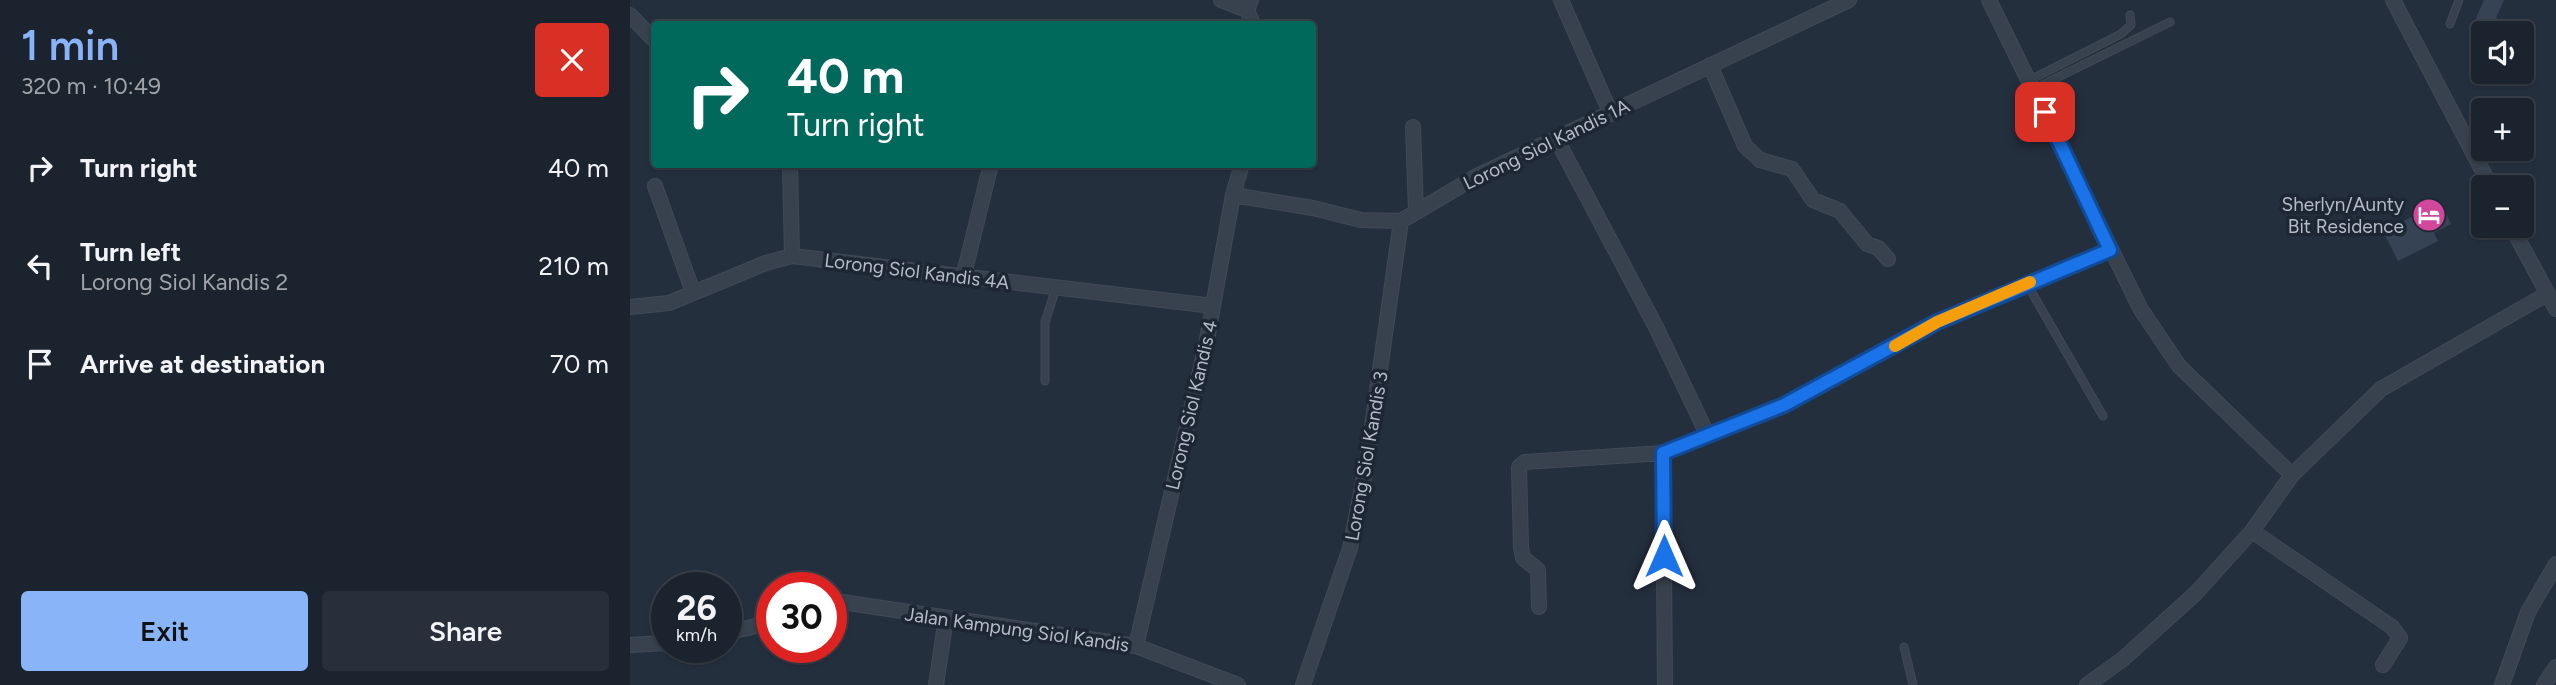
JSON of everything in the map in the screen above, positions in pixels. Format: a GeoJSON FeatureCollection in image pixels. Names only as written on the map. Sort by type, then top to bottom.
{"type":"FeatureCollection","features":[{"type":"Feature","properties":{"kind":"street"},"geometry":{"type":"LineString","coordinates":[[1221,0],[1249,5]]}},
{"type":"Feature","properties":{"kind":"street"},"geometry":{"type":"LineString","coordinates":[[1561,0],[1611,114]]}},
{"type":"Feature","properties":{"kind":"street","name":"Lorong Siol Kandis 1A"},"geometry":{"type":"LineString","coordinates":[[1401,221],[1479,175],[1849,0]]}},
{"type":"Feature","properties":{"kind":"street"},"geometry":{"type":"LineString","coordinates":[[1989,0],[2140,308],[2179,366],[2292,475]]}},
{"type":"Feature","properties":{"kind":"street"},"geometry":{"type":"LineString","coordinates":[[2393,0],[2485,175]]}},
{"type":"Feature","properties":{"kind":"street"},"geometry":{"type":"LineString","coordinates":[[630,15],[651,37]]}},
{"type":"Feature","properties":{"kind":"street"},"geometry":{"type":"LineString","coordinates":[[1710,65],[1745,146],[1760,160],[1792,169],[1813,200],[1840,211],[1867,244],[1878,248],[1888,259]]}},
{"type":"Feature","properties":{"kind":"street"},"geometry":{"type":"LineString","coordinates":[[1413,127],[1416,211]]}},
{"type":"Feature","properties":{"kind":"street"},"geometry":{"type":"LineString","coordinates":[[1557,140],[1656,327],[1707,433]]}},
{"type":"Feature","properties":{"kind":"street"},"geometry":{"type":"LineString","coordinates":[[790,168],[792,256]]}},
{"type":"Feature","properties":{"kind":"street"},"geometry":{"type":"LineString","coordinates":[[963,278],[990,168]]}},
{"type":"Feature","properties":{"kind":"street","name":"Lorong Siol Kandis 4"},"geometry":{"type":"LineString","coordinates":[[1136,646],[1213,306],[1233,195],[1241,168]]}},
{"type":"Feature","properties":{"kind":"street"},"geometry":{"type":"LineString","coordinates":[[654,186],[693,292]]}},
{"type":"Feature","properties":{"kind":"street"},"geometry":{"type":"LineString","coordinates":[[1233,195],[1313,208],[1361,220],[1401,221]]}},
{"type":"Feature","properties":{"kind":"street","name":"Lorong Siol Kandis 3"},"geometry":{"type":"LineString","coordinates":[[1303,685],[1350,548],[1367,462],[1401,221]]}},
{"type":"Feature","properties":{"kind":"street"},"geometry":{"type":"LineString","coordinates":[[2517,238],[2556,309]]}},
{"type":"Feature","properties":{"kind":"street"},"geometry":{"type":"LineString","coordinates":[[1539,607],[1538,570],[1523,558],[1521,548],[1519,467],[1525,462],[1663,453],[1707,433],[1745,423],[1784,405],[1937,322],[2110,250]]}},
{"type":"Feature","properties":{"kind":"street","name":"Lorong Siol Kandis 4A"},"geometry":{"type":"LineString","coordinates":[[630,307],[669,303],[766,262],[792,256],[1213,306]]}},
{"type":"Feature","properties":{"kind":"street"},"geometry":{"type":"LineString","coordinates":[[2087,685],[2123,659],[2196,593],[2252,531],[2292,475],[2381,389],[2547,294]]}},
{"type":"Feature","properties":{"kind":"street"},"geometry":{"type":"LineString","coordinates":[[1663,453],[1665,685]]}},
{"type":"Feature","properties":{"kind":"street"},"geometry":{"type":"LineString","coordinates":[[2252,531],[2392,627],[2400,638],[2383,665]]}},
{"type":"Feature","properties":{"kind":"street"},"geometry":{"type":"LineString","coordinates":[[2502,685],[2528,612],[2556,564]]}},
{"type":"Feature","properties":{"kind":"street","name":"Jalan Kampung Siol Kandis"},"geometry":{"type":"LineString","coordinates":[[847,604],[1136,646],[1238,685]]}},
{"type":"Feature","properties":{"kind":"street"},"geometry":{"type":"LineString","coordinates":[[936,685],[946,618]]}},
{"type":"Feature","properties":{"kind":"street"},"geometry":{"type":"LineString","coordinates":[[630,645],[651,644]]}},
{"type":"Feature","properties":{"kind":"street"},"geometry":{"type":"LineString","coordinates":[[2544,685],[2556,667]]}},
{"type":"Feature","properties":{"kind":"lane"},"geometry":{"type":"LineString","coordinates":[[2450,24],[2459,0]]}},
{"type":"Feature","properties":{"kind":"lane"},"geometry":{"type":"LineString","coordinates":[[2032,84],[2121,34],[2130,25],[2130,15]]}},
{"type":"Feature","properties":{"kind":"lane"},"geometry":{"type":"LineString","coordinates":[[2032,84],[2170,22]]}},
{"type":"Feature","properties":{"kind":"lane"},"geometry":{"type":"LineString","coordinates":[[2027,283],[2103,416]]}},
{"type":"Feature","properties":{"kind":"lane"},"geometry":{"type":"LineString","coordinates":[[1045,381],[1045,322],[1056,288]]}},
{"type":"Feature","properties":{"kind":"lane"},"geometry":{"type":"LineString","coordinates":[[1904,647],[1913,685]]}},
{"type":"Feature","properties":{"kind":"building"},"geometry":{"type":"Polygon","coordinates":[[[2484,0],[2504,0],[2496,18],[2503,21],[2475,21],[2484,0]]]}},
{"type":"Feature","properties":{"kind":"building"},"geometry":{"type":"Polygon","coordinates":[[[2436,205],[2439,213],[2445,211],[2451,224],[2434,233],[2438,241],[2398,261],[2383,231],[2436,205]]]}},
{"type":"Feature","properties":{"kind":"slow traffic"},"geometry":{"type":"LineString","coordinates":[[1895,346],[1937,322],[2030,282]]}},
{"type":"Feature","properties":{"kind":"place","name":"Sherlyn/Aunty Bit Residence"},"geometry":{"type":"Point","coordinates":[2429,215]}},
{"type":"Feature","properties":{"kind":"route"},"geometry":{"type":"LineString","coordinates":[[1664,556],[1663,453],[1707,433],[1745,423],[1858,368],[1937,322],[2110,250],[2045,112]]}}]}
